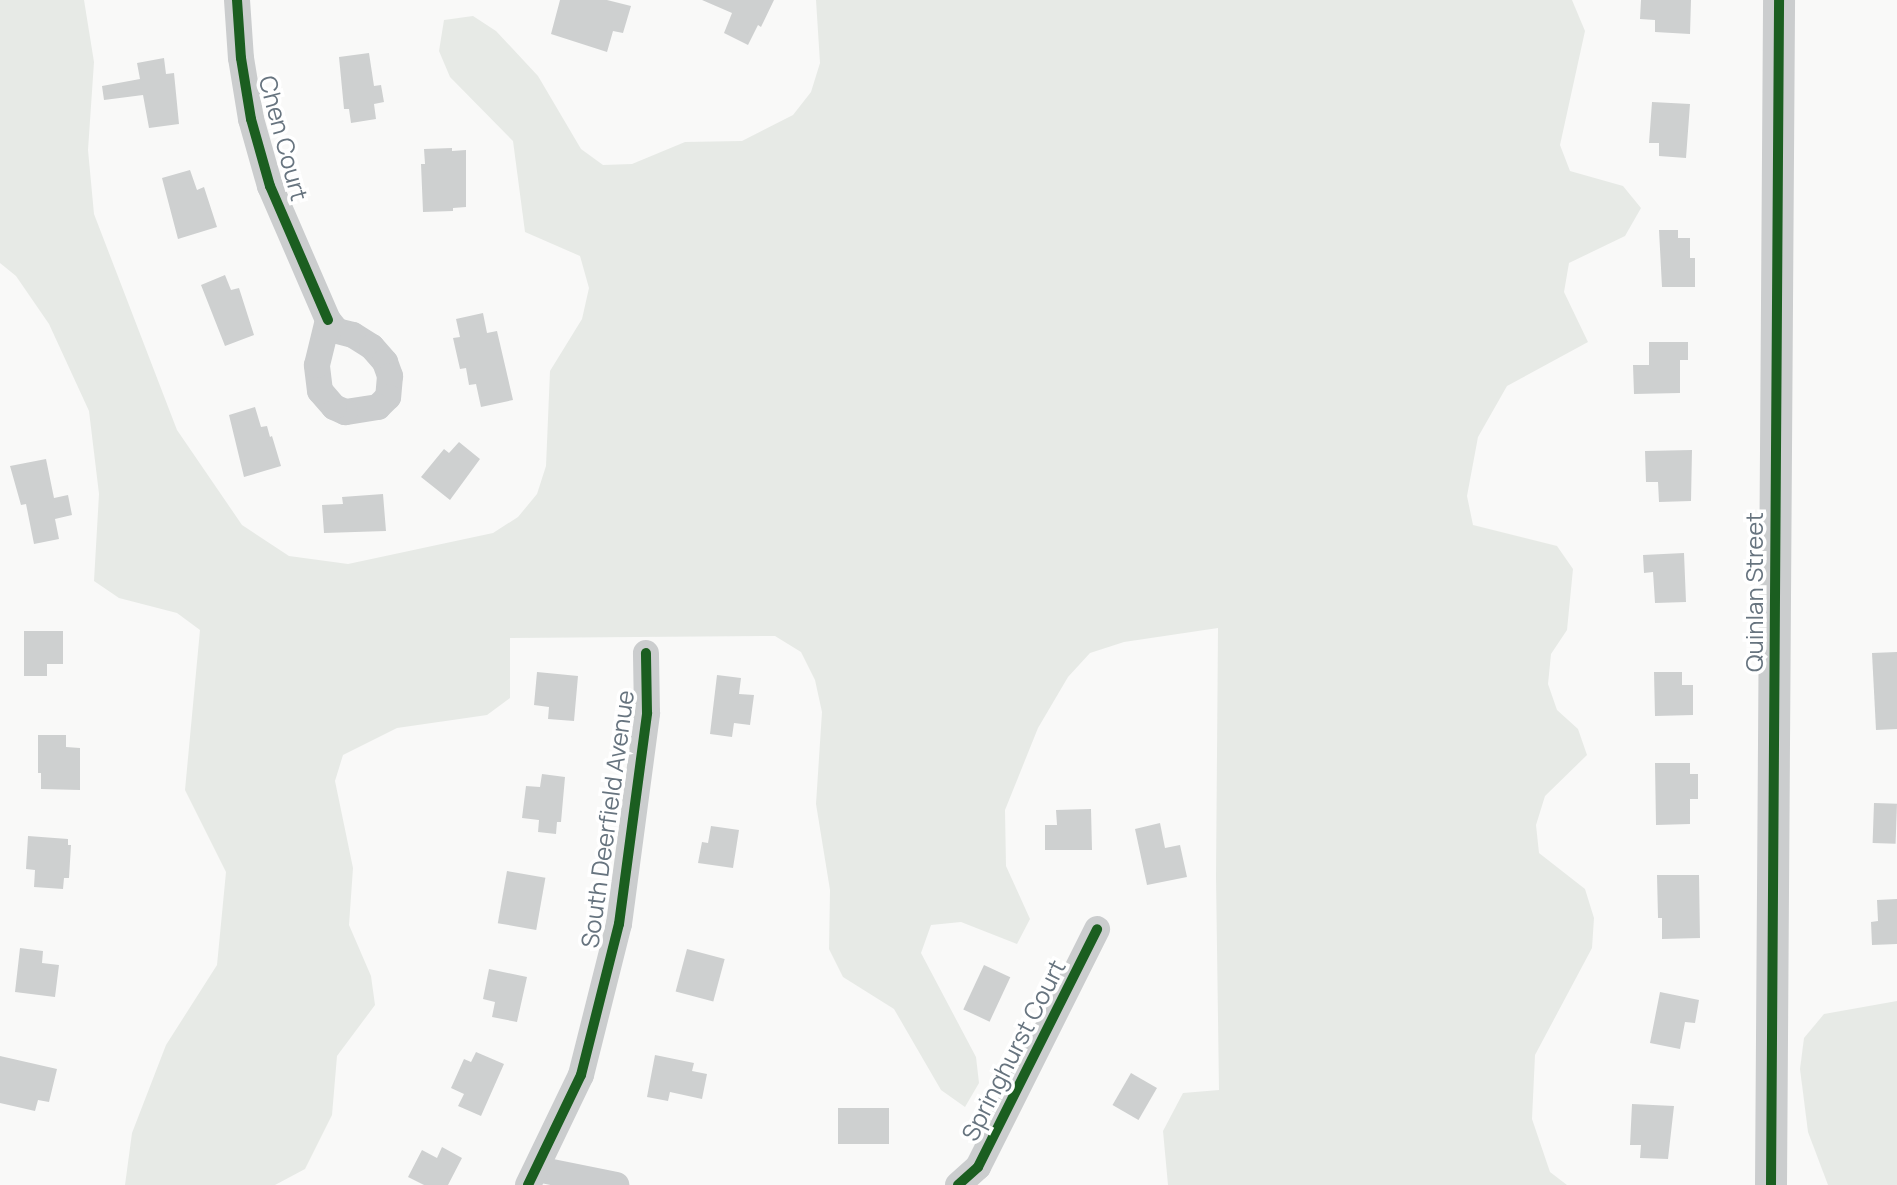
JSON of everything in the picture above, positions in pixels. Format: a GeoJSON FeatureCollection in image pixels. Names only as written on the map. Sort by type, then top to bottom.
{"type":"FeatureCollection","features":[{"type":"Feature","properties":{"kind":"street","name":"Chen Court"},"geometry":{"type":"LineString","coordinates":[[237,0],[241,58],[251,119],[267,175],[328,320]]}},
{"type":"Feature","properties":{"kind":"street","name":"Quinlan Street"},"geometry":{"type":"LineString","coordinates":[[1770,1185],[1779,0]]}},
{"type":"Feature","properties":{"kind":"street","name":"South Deerfield Avenue"},"geometry":{"type":"LineString","coordinates":[[533,1177],[581,1075],[619,924],[646,713],[646,653]]}},
{"type":"Feature","properties":{"kind":"street","name":"Springhurst Court"},"geometry":{"type":"LineString","coordinates":[[958,1185],[978,1167],[1097,929]]}},
{"type":"Feature","properties":{"kind":"street"},"geometry":{"type":"LineString","coordinates":[[533,1177],[616,1185]]}},
{"type":"Feature","properties":{"kind":"shaded area"},"geometry":{"type":"Polygon","coordinates":[[[0,0],[84,0],[94,62],[88,150],[94,214],[177,430],[242,525],[289,556],[348,564],[493,533],[518,517],[537,494],[546,466],[550,371],[582,319],[589,288],[580,256],[525,232],[513,141],[450,77],[439,51],[444,20],[473,16],[496,31],[538,76],[581,149],[603,165],[632,164],[685,142],[742,141],[793,115],[811,92],[820,63],[816,0],[1572,0],[1585,31],[1560,145],[1570,171],[1623,186],[1641,208],[1625,236],[1569,263],[1564,292],[1588,342],[1507,386],[1478,437],[1467,496],[1473,525],[1557,546],[1573,569],[1567,630],[1551,654],[1548,684],[1557,710],[1578,729],[1587,755],[1545,796],[1536,825],[1539,853],[1585,889],[1594,918],[1592,948],[1535,1055],[1532,1119],[1550,1172],[1567,1185],[1168,1185],[1163,1131],[1183,1093],[1219,1090],[1216,877],[1218,628],[1124,642],[1090,653],[1068,677],[1038,728],[1005,810],[1006,866],[1030,919],[1017,944],[961,922],[931,925],[921,953],[976,1057],[979,1083],[965,1107],[941,1090],[894,1009],[843,977],[829,949],[830,890],[816,804],[822,712],[815,680],[801,652],[775,636],[510,638],[510,698],[487,715],[397,728],[343,755],[335,781],[353,868],[349,925],[371,976],[375,1005],[337,1056],[332,1115],[305,1169],[275,1185],[125,1185],[132,1133],[166,1045],[217,965],[226,872],[185,790],[200,630],[177,613],[119,598],[94,581],[99,494],[89,411],[49,324],[16,276],[0,263],[0,0]]]}},
{"type":"Feature","properties":{"kind":"shaded area"},"geometry":{"type":"Polygon","coordinates":[[[1897,1001],[1897,1185],[1828,1185],[1808,1132],[1800,1069],[1804,1038],[1824,1014],[1897,1001]]]}},
{"type":"Feature","properties":{"kind":"building"},"geometry":{"type":"Polygon","coordinates":[[[560,0],[607,0],[631,6],[623,33],[613,31],[607,52],[551,34],[560,0]]]}},
{"type":"Feature","properties":{"kind":"building"},"geometry":{"type":"Polygon","coordinates":[[[702,0],[774,0],[761,27],[758,25],[748,45],[724,33],[732,13],[702,0]]]}},
{"type":"Feature","properties":{"kind":"building"},"geometry":{"type":"Polygon","coordinates":[[[1641,0],[1691,0],[1690,34],[1655,32],[1655,20],[1640,19],[1641,0]]]}},
{"type":"Feature","properties":{"kind":"building"},"geometry":{"type":"Polygon","coordinates":[[[369,53],[374,86],[381,85],[384,102],[374,104],[376,119],[351,123],[349,109],[344,109],[339,57],[369,53]]]}},
{"type":"Feature","properties":{"kind":"building"},"geometry":{"type":"Polygon","coordinates":[[[164,58],[166,74],[174,73],[179,124],[149,128],[143,95],[104,100],[102,86],[140,79],[137,63],[164,58]]]}},
{"type":"Feature","properties":{"kind":"building"},"geometry":{"type":"Polygon","coordinates":[[[1652,102],[1690,104],[1686,158],[1659,156],[1659,143],[1649,143],[1652,102]]]}},
{"type":"Feature","properties":{"kind":"building"},"geometry":{"type":"Polygon","coordinates":[[[452,148],[452,151],[466,150],[466,207],[453,208],[453,211],[423,212],[421,164],[425,164],[424,149],[452,148]]]}},
{"type":"Feature","properties":{"kind":"building"},"geometry":{"type":"Polygon","coordinates":[[[190,170],[197,190],[204,187],[217,227],[178,239],[162,178],[190,170]]]}},
{"type":"Feature","properties":{"kind":"building"},"geometry":{"type":"Polygon","coordinates":[[[1659,230],[1678,230],[1678,238],[1690,238],[1690,258],[1695,258],[1695,287],[1662,287],[1659,230]]]}},
{"type":"Feature","properties":{"kind":"building"},"geometry":{"type":"Polygon","coordinates":[[[225,275],[231,290],[239,288],[254,335],[225,346],[201,285],[225,275]]]}},
{"type":"Feature","properties":{"kind":"building"},"geometry":{"type":"Polygon","coordinates":[[[483,313],[487,333],[497,331],[513,400],[481,407],[476,384],[469,385],[466,368],[460,369],[453,338],[460,337],[456,319],[483,313]]]}},
{"type":"Feature","properties":{"kind":"building"},"geometry":{"type":"Polygon","coordinates":[[[1649,342],[1688,342],[1688,360],[1680,360],[1680,393],[1634,394],[1633,365],[1649,365],[1649,342]]]}},
{"type":"Feature","properties":{"kind":"building"},"geometry":{"type":"Polygon","coordinates":[[[255,407],[261,427],[267,426],[270,437],[272,436],[281,466],[244,477],[229,415],[255,407]]]}},
{"type":"Feature","properties":{"kind":"building"},"geometry":{"type":"Polygon","coordinates":[[[459,442],[480,459],[450,500],[421,477],[444,449],[449,453],[459,442]]]}},
{"type":"Feature","properties":{"kind":"building"},"geometry":{"type":"Polygon","coordinates":[[[1692,450],[1691,501],[1659,502],[1658,482],[1646,482],[1645,451],[1692,450]]]}},
{"type":"Feature","properties":{"kind":"building"},"geometry":{"type":"Polygon","coordinates":[[[46,459],[54,498],[68,495],[72,515],[55,519],[59,539],[34,544],[26,504],[21,505],[10,466],[46,459]]]}},
{"type":"Feature","properties":{"kind":"building"},"geometry":{"type":"Polygon","coordinates":[[[383,494],[386,531],[324,533],[322,505],[343,504],[342,497],[383,494]]]}},
{"type":"Feature","properties":{"kind":"building"},"geometry":{"type":"Polygon","coordinates":[[[1684,553],[1686,602],[1655,603],[1653,572],[1644,573],[1643,555],[1684,553]]]}},
{"type":"Feature","properties":{"kind":"building"},"geometry":{"type":"Polygon","coordinates":[[[24,631],[63,631],[63,664],[47,664],[47,676],[24,676],[24,631]]]}},
{"type":"Feature","properties":{"kind":"building"},"geometry":{"type":"Polygon","coordinates":[[[1897,652],[1897,729],[1876,730],[1872,653],[1897,652]]]}},
{"type":"Feature","properties":{"kind":"building"},"geometry":{"type":"Polygon","coordinates":[[[537,672],[578,676],[574,721],[548,719],[549,707],[534,705],[537,672]]]}},
{"type":"Feature","properties":{"kind":"building"},"geometry":{"type":"Polygon","coordinates":[[[1654,672],[1682,672],[1682,685],[1693,685],[1693,715],[1655,716],[1654,672]]]}},
{"type":"Feature","properties":{"kind":"building"},"geometry":{"type":"Polygon","coordinates":[[[717,675],[741,678],[739,694],[754,695],[750,725],[734,723],[732,737],[710,734],[717,675]]]}},
{"type":"Feature","properties":{"kind":"building"},"geometry":{"type":"Polygon","coordinates":[[[38,735],[66,735],[66,747],[80,748],[80,790],[41,789],[41,773],[38,773],[38,735]]]}},
{"type":"Feature","properties":{"kind":"building"},"geometry":{"type":"Polygon","coordinates":[[[1655,763],[1690,763],[1690,774],[1698,774],[1698,799],[1690,799],[1690,824],[1656,825],[1655,763]]]}},
{"type":"Feature","properties":{"kind":"building"},"geometry":{"type":"Polygon","coordinates":[[[542,774],[565,777],[561,822],[557,822],[556,834],[538,832],[539,820],[522,818],[526,786],[540,787],[542,774]]]}},
{"type":"Feature","properties":{"kind":"building"},"geometry":{"type":"Polygon","coordinates":[[[1874,803],[1897,804],[1896,844],[1873,843],[1874,803]]]}},
{"type":"Feature","properties":{"kind":"building"},"geometry":{"type":"Polygon","coordinates":[[[1091,809],[1092,850],[1045,850],[1045,825],[1057,825],[1056,810],[1091,809]]]}},
{"type":"Feature","properties":{"kind":"building"},"geometry":{"type":"Polygon","coordinates":[[[1160,823],[1165,848],[1180,845],[1187,877],[1147,885],[1135,829],[1160,823]]]}},
{"type":"Feature","properties":{"kind":"building"},"geometry":{"type":"Polygon","coordinates":[[[711,826],[739,830],[733,868],[698,863],[702,842],[708,843],[711,826]]]}},
{"type":"Feature","properties":{"kind":"building"},"geometry":{"type":"Polygon","coordinates":[[[28,836],[68,839],[68,845],[71,845],[69,878],[64,878],[63,889],[34,887],[35,870],[26,869],[28,836]]]}},
{"type":"Feature","properties":{"kind":"building"},"geometry":{"type":"Polygon","coordinates":[[[507,871],[545,878],[536,930],[498,923],[507,871]]]}},
{"type":"Feature","properties":{"kind":"building"},"geometry":{"type":"Polygon","coordinates":[[[1657,875],[1699,875],[1700,938],[1662,939],[1662,918],[1658,918],[1657,875]]]}},
{"type":"Feature","properties":{"kind":"building"},"geometry":{"type":"Polygon","coordinates":[[[1897,899],[1897,944],[1872,945],[1871,922],[1878,921],[1877,900],[1897,899]]]}},
{"type":"Feature","properties":{"kind":"building"},"geometry":{"type":"Polygon","coordinates":[[[20,948],[43,951],[42,963],[59,965],[55,997],[15,992],[20,948]]]}},
{"type":"Feature","properties":{"kind":"building"},"geometry":{"type":"Polygon","coordinates":[[[687,949],[725,959],[713,1002],[676,992],[687,949]]]}},
{"type":"Feature","properties":{"kind":"building"},"geometry":{"type":"Polygon","coordinates":[[[984,965],[1010,977],[990,1022],[963,1009],[984,965]]]}},
{"type":"Feature","properties":{"kind":"building"},"geometry":{"type":"Polygon","coordinates":[[[489,969],[527,977],[517,1022],[492,1017],[495,1002],[483,999],[489,969]]]}},
{"type":"Feature","properties":{"kind":"building"},"geometry":{"type":"Polygon","coordinates":[[[1660,992],[1699,1000],[1695,1023],[1685,1022],[1680,1049],[1650,1043],[1660,992]]]}},
{"type":"Feature","properties":{"kind":"building"},"geometry":{"type":"Polygon","coordinates":[[[476,1052],[504,1064],[481,1116],[458,1106],[464,1094],[451,1088],[464,1059],[471,1062],[476,1052]]]}},
{"type":"Feature","properties":{"kind":"building"},"geometry":{"type":"Polygon","coordinates":[[[655,1055],[694,1063],[692,1071],[707,1074],[702,1099],[670,1092],[668,1101],[647,1097],[655,1055]]]}},
{"type":"Feature","properties":{"kind":"building"},"geometry":{"type":"Polygon","coordinates":[[[0,1056],[57,1069],[49,1102],[38,1100],[35,1111],[0,1103],[0,1056]]]}},
{"type":"Feature","properties":{"kind":"building"},"geometry":{"type":"Polygon","coordinates":[[[1131,1073],[1157,1088],[1138,1120],[1112,1105],[1131,1073]]]}},
{"type":"Feature","properties":{"kind":"building"},"geometry":{"type":"Polygon","coordinates":[[[1632,1104],[1674,1106],[1668,1159],[1640,1158],[1641,1145],[1630,1145],[1632,1104]]]}},
{"type":"Feature","properties":{"kind":"building"},"geometry":{"type":"Polygon","coordinates":[[[838,1108],[889,1108],[889,1144],[838,1144],[838,1108]]]}},
{"type":"Feature","properties":{"kind":"building"},"geometry":{"type":"Polygon","coordinates":[[[442,1147],[462,1158],[448,1185],[424,1185],[408,1177],[422,1150],[437,1158],[442,1147]]]}},
{"type":"Feature","properties":{"kind":"cycle path"},"geometry":{"type":"LineString","coordinates":[[237,0],[241,58],[251,119],[270,186],[328,320]]}},
{"type":"Feature","properties":{"kind":"cycle path"},"geometry":{"type":"LineString","coordinates":[[1771,1185],[1779,0]]}},
{"type":"Feature","properties":{"kind":"cycle path"},"geometry":{"type":"LineString","coordinates":[[528,1185],[581,1075],[619,924],[647,713],[646,653]]}},
{"type":"Feature","properties":{"kind":"cycle path"},"geometry":{"type":"LineString","coordinates":[[958,1185],[978,1167],[1097,929]]}}]}
